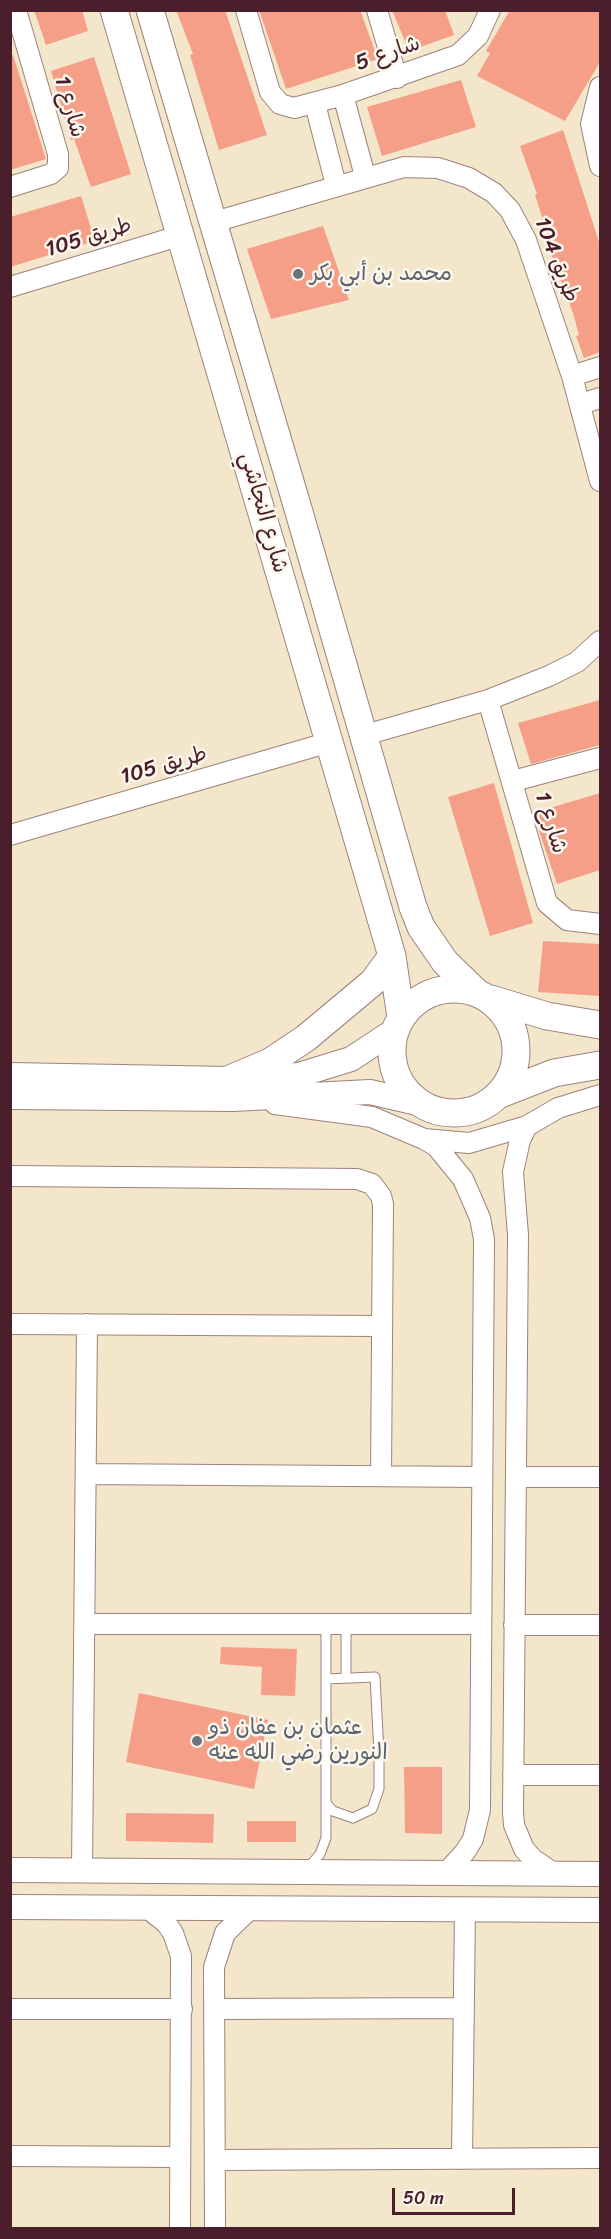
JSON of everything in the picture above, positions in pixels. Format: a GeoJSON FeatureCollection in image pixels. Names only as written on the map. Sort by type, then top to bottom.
{"type":"FeatureCollection","features":[{"type":"Feature","properties":{"kind":"main road","name":"شارع النجاشي"},"geometry":{"type":"LineString","coordinates":[[114,10],[182,235],[392,956],[398,1024]]}},
{"type":"Feature","properties":{"kind":"main road","name":"شارع النجاشي"},"geometry":{"type":"LineString","coordinates":[[150,10],[365,735],[413,907],[439,954],[482,995],[547,1016],[600,1025]]}},
{"type":"Feature","properties":{"kind":"main road"},"geometry":{"type":"LineString","coordinates":[[265,520],[282,524],[290,521],[299,512]]}},
{"type":"Feature","properties":{"kind":"main road"},"geometry":{"type":"LineString","coordinates":[[279,569],[295,556],[313,558]]}},
{"type":"Feature","properties":{"kind":"main road"},"geometry":{"type":"LineString","coordinates":[[232,1089],[306,1038],[373,982],[392,956]]}},
{"type":"Feature","properties":{"kind":"main road"},"geometry":{"type":"LineString","coordinates":[[498,1095],[513,1072],[516,1044],[507,1018],[482,995],[455,988],[434,992],[420,998],[398,1024],[392,1044],[396,1071],[411,1095],[434,1110],[462,1113],[475,1109],[498,1095],[554,1073],[600,1065]]}},
{"type":"Feature","properties":{"kind":"street","name":"شارع 1"},"geometry":{"type":"LineString","coordinates":[[10,187],[51,174],[58,168],[58,154],[16,10]]}},
{"type":"Feature","properties":{"kind":"street","name":"شارع 5"},"geometry":{"type":"LineString","coordinates":[[246,10],[270,92],[280,104],[294,108],[315,104],[397,78],[458,55],[478,36],[490,10]]}},
{"type":"Feature","properties":{"kind":"street"},"geometry":{"type":"LineString","coordinates":[[377,10],[397,78]]}},
{"type":"Feature","properties":{"kind":"street"},"geometry":{"type":"LineString","coordinates":[[600,87],[591,124],[600,166]]}},
{"type":"Feature","properties":{"kind":"street"},"geometry":{"type":"LineString","coordinates":[[343,95],[365,176]]}},
{"type":"Feature","properties":{"kind":"street"},"geometry":{"type":"LineString","coordinates":[[315,104],[336,185]]}},
{"type":"Feature","properties":{"kind":"street","name":"طريق 104"},"geometry":{"type":"LineString","coordinates":[[214,222],[365,176],[404,167],[438,168],[469,178],[494,193],[510,210],[526,240],[572,376],[600,481]]}},
{"type":"Feature","properties":{"kind":"street","name":"طريق 105"},"geometry":{"type":"LineString","coordinates":[[10,287],[182,235]]}},
{"type":"Feature","properties":{"kind":"street"},"geometry":{"type":"LineString","coordinates":[[572,376],[600,367]]}},
{"type":"Feature","properties":{"kind":"street"},"geometry":{"type":"LineString","coordinates":[[580,404],[600,398]]}},
{"type":"Feature","properties":{"kind":"street"},"geometry":{"type":"LineString","coordinates":[[365,735],[488,700],[577,662],[600,641]]}},
{"type":"Feature","properties":{"kind":"street","name":"شارع 1"},"geometry":{"type":"LineString","coordinates":[[488,700],[547,903],[567,920],[600,924]]}},
{"type":"Feature","properties":{"kind":"street","name":"طريق 105"},"geometry":{"type":"LineString","coordinates":[[10,835],[330,742]]}},
{"type":"Feature","properties":{"kind":"street"},"geometry":{"type":"LineString","coordinates":[[513,781],[600,758]]}},
{"type":"Feature","properties":{"kind":"street"},"geometry":{"type":"LineString","coordinates":[[10,1097],[232,1089],[326,1069],[374,1046],[398,1024]]}},
{"type":"Feature","properties":{"kind":"street"},"geometry":{"type":"LineString","coordinates":[[10,1075],[232,1089],[370,1092],[422,1104]]}},
{"type":"Feature","properties":{"kind":"street"},"geometry":{"type":"LineString","coordinates":[[232,1089],[372,1117],[424,1139],[436,1146],[463,1179],[473,1198],[482,1228],[480,1810],[473,1839],[465,1852],[445,1874]]}},
{"type":"Feature","properties":{"kind":"street"},"geometry":{"type":"LineString","coordinates":[[424,1139],[469,1143],[526,1126],[558,1108],[600,1095]]}},
{"type":"Feature","properties":{"kind":"street"},"geometry":{"type":"LineString","coordinates":[[526,1126],[513,1172],[518,1235],[513,1812],[518,1837],[533,1859],[555,1874]]}},
{"type":"Feature","properties":{"kind":"street"},"geometry":{"type":"LineString","coordinates":[[10,1176],[365,1181],[377,1190],[383,1204],[381,1476]]}},
{"type":"Feature","properties":{"kind":"street"},"geometry":{"type":"LineString","coordinates":[[10,1324],[382,1326]]}},
{"type":"Feature","properties":{"kind":"street"},"geometry":{"type":"LineString","coordinates":[[82,1871],[87,1324]]}},
{"type":"Feature","properties":{"kind":"street"},"geometry":{"type":"LineString","coordinates":[[86,1474],[482,1477]]}},
{"type":"Feature","properties":{"kind":"street"},"geometry":{"type":"LineString","coordinates":[[516,1476],[600,1477]]}},
{"type":"Feature","properties":{"kind":"street"},"geometry":{"type":"LineString","coordinates":[[84,1624],[481,1624]]}},
{"type":"Feature","properties":{"kind":"street"},"geometry":{"type":"LineString","coordinates":[[514,1625],[600,1625]]}},
{"type":"Feature","properties":{"kind":"street"},"geometry":{"type":"LineString","coordinates":[[513,1775],[600,1775]]}},
{"type":"Feature","properties":{"kind":"street"},"geometry":{"type":"LineString","coordinates":[[10,1870],[600,1874]]}},
{"type":"Feature","properties":{"kind":"street"},"geometry":{"type":"LineString","coordinates":[[10,1907],[600,1910]]}},
{"type":"Feature","properties":{"kind":"street"},"geometry":{"type":"LineString","coordinates":[[147,1908],[165,1923],[178,1944],[182,1968],[180,2229]]}},
{"type":"Feature","properties":{"kind":"street"},"geometry":{"type":"LineString","coordinates":[[215,2229],[214,1967],[219,1944],[232,1924],[251,1908]]}},
{"type":"Feature","properties":{"kind":"street"},"geometry":{"type":"LineString","coordinates":[[462,2159],[465,1909]]}},
{"type":"Feature","properties":{"kind":"street"},"geometry":{"type":"LineString","coordinates":[[214,2009],[464,2008]]}},
{"type":"Feature","properties":{"kind":"street"},"geometry":{"type":"LineString","coordinates":[[10,2010],[182,2009]]}},
{"type":"Feature","properties":{"kind":"street"},"geometry":{"type":"LineString","coordinates":[[10,2156],[180,2157]]}},
{"type":"Feature","properties":{"kind":"street"},"geometry":{"type":"LineString","coordinates":[[214,2160],[600,2158]]}},
{"type":"Feature","properties":{"kind":"lane"},"geometry":{"type":"LineString","coordinates":[[299,1872],[314,1861],[323,1846],[326,1803],[326,1624]]}},
{"type":"Feature","properties":{"kind":"lane"},"geometry":{"type":"LineString","coordinates":[[346,1624],[346,1678]]}},
{"type":"Feature","properties":{"kind":"lane"},"geometry":{"type":"LineString","coordinates":[[326,1679],[375,1677],[379,1753],[377,1799],[363,1815],[352,1818],[342,1817],[326,1803]]}},
{"type":"Feature","properties":{"kind":"building"},"geometry":{"type":"Polygon","coordinates":[[[34,10],[82,10],[88,31],[46,45],[34,10]]]}},
{"type":"Feature","properties":{"kind":"building"},"geometry":{"type":"Polygon","coordinates":[[[176,10],[225,10],[267,135],[219,150],[190,55],[193,54],[176,10]]]}},
{"type":"Feature","properties":{"kind":"building"},"geometry":{"type":"Polygon","coordinates":[[[259,10],[360,10],[378,59],[286,89],[259,10]]]}},
{"type":"Feature","properties":{"kind":"building"},"geometry":{"type":"Polygon","coordinates":[[[392,10],[445,10],[454,35],[409,51],[392,10]]]}},
{"type":"Feature","properties":{"kind":"building"},"geometry":{"type":"Polygon","coordinates":[[[510,10],[600,10],[600,62],[565,121],[477,76],[490,53],[486,51],[510,10]]]}},
{"type":"Feature","properties":{"kind":"building"},"geometry":{"type":"Polygon","coordinates":[[[10,55],[13,55],[46,159],[10,170],[10,55]]]}},
{"type":"Feature","properties":{"kind":"building"},"geometry":{"type":"Polygon","coordinates":[[[94,57],[131,174],[91,187],[74,139],[71,140],[51,71],[94,57]]]}},
{"type":"Feature","properties":{"kind":"building"},"geometry":{"type":"Polygon","coordinates":[[[461,80],[476,127],[382,156],[367,107],[461,80]]]}},
{"type":"Feature","properties":{"kind":"building"},"geometry":{"type":"Polygon","coordinates":[[[563,130],[600,245],[600,352],[584,358],[576,336],[579,335],[573,313],[547,243],[550,242],[535,195],[537,194],[520,146],[563,130]]]}},
{"type":"Feature","properties":{"kind":"building"},"geometry":{"type":"Polygon","coordinates":[[[81,196],[95,241],[10,267],[10,217],[81,196]]]}},
{"type":"Feature","properties":{"kind":"building","name":"محمد بن أبي بكر"},"geometry":{"type":"Polygon","coordinates":[[[323,226],[349,300],[271,319],[247,249],[323,226]]]}},
{"type":"Feature","properties":{"kind":"building"},"geometry":{"type":"Polygon","coordinates":[[[600,700],[600,745],[531,764],[518,723],[600,700]]]}},
{"type":"Feature","properties":{"kind":"building"},"geometry":{"type":"Polygon","coordinates":[[[494,783],[533,923],[490,936],[448,797],[494,783]]]}},
{"type":"Feature","properties":{"kind":"building"},"geometry":{"type":"Polygon","coordinates":[[[600,793],[600,870],[557,884],[533,813],[600,793]]]}},
{"type":"Feature","properties":{"kind":"building"},"geometry":{"type":"Polygon","coordinates":[[[543,941],[600,944],[600,996],[538,992],[543,941]]]}},
{"type":"Feature","properties":{"kind":"building"},"geometry":{"type":"Polygon","coordinates":[[[221,1647],[297,1649],[295,1696],[261,1695],[262,1667],[220,1664],[221,1647]]]}},
{"type":"Feature","properties":{"kind":"building","name":"عثمان بن عفان ذو النورين رضي الله عنه"},"geometry":{"type":"Polygon","coordinates":[[[139,1693],[268,1720],[254,1789],[126,1762],[139,1693]]]}},
{"type":"Feature","properties":{"kind":"building"},"geometry":{"type":"Polygon","coordinates":[[[404,1767],[442,1767],[442,1834],[405,1833],[404,1767]]]}},
{"type":"Feature","properties":{"kind":"building"},"geometry":{"type":"Polygon","coordinates":[[[126,1813],[214,1814],[213,1843],[126,1841],[126,1813]]]}},
{"type":"Feature","properties":{"kind":"building"},"geometry":{"type":"Polygon","coordinates":[[[247,1821],[296,1821],[296,1842],[247,1842],[247,1821]]]}},
{"type":"Feature","properties":{"kind":"place","name":"محمد بن أبي بكر"},"geometry":{"type":"Point","coordinates":[298,274]}},
{"type":"Feature","properties":{"kind":"place","name":"عثمان بن عفان ذو النورين رضي الله عنه"},"geometry":{"type":"Point","coordinates":[197,1741]}}]}
